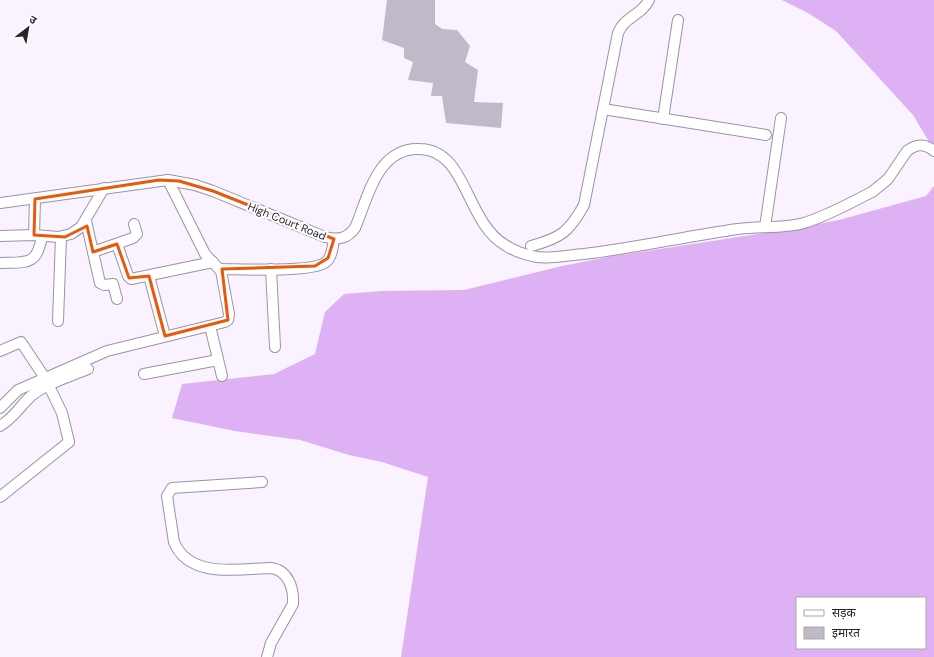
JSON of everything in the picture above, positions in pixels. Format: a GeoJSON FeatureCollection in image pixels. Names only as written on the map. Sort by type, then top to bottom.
{"type":"FeatureCollection","features":[{"type":"Feature","properties":{"kind":"street"},"geometry":{"type":"LineString","coordinates":[[505,245],[531,246],[552,241],[563,235],[578,217],[584,205],[618,33],[625,21],[645,7],[650,0]]}},
{"type":"Feature","properties":{"kind":"street"},"geometry":{"type":"LineString","coordinates":[[663,119],[678,20]]}},
{"type":"Feature","properties":{"kind":"street"},"geometry":{"type":"LineString","coordinates":[[603,109],[766,135]]}},
{"type":"Feature","properties":{"kind":"street"},"geometry":{"type":"LineString","coordinates":[[766,227],[781,118]]}},
{"type":"Feature","properties":{"kind":"street","name":"High Court Road"},"geometry":{"type":"LineString","coordinates":[[0,203],[168,180],[195,185],[213,191],[334,239],[344,238],[350,235],[355,228],[375,177],[384,165],[396,155],[406,151],[418,149],[440,153],[450,162],[482,224],[496,239],[519,252],[536,257],[555,256],[607,251],[698,235],[794,225],[822,216],[872,192],[881,186],[907,151],[912,147],[918,145],[926,146],[934,151]]}},
{"type":"Feature","properties":{"kind":"street"},"geometry":{"type":"LineString","coordinates":[[0,426],[12,419],[32,396],[47,382],[107,351],[225,322],[229,317],[223,275],[202,249],[168,180]]}},
{"type":"Feature","properties":{"kind":"street"},"geometry":{"type":"LineString","coordinates":[[0,236],[61,237],[77,232],[86,221],[104,188]]}},
{"type":"Feature","properties":{"kind":"street"},"geometry":{"type":"LineString","coordinates":[[0,263],[20,262],[33,259],[38,252],[35,199]]}},
{"type":"Feature","properties":{"kind":"street"},"geometry":{"type":"LineString","coordinates":[[86,221],[100,283],[104,285],[113,284],[117,299]]}},
{"type":"Feature","properties":{"kind":"street"},"geometry":{"type":"LineString","coordinates":[[93,252],[135,236],[137,234],[134,224]]}},
{"type":"Feature","properties":{"kind":"street"},"geometry":{"type":"LineString","coordinates":[[58,321],[61,237]]}},
{"type":"Feature","properties":{"kind":"street"},"geometry":{"type":"LineString","coordinates":[[117,244],[129,278],[134,279],[216,265],[271,269],[304,268],[322,264],[330,255],[334,239]]}},
{"type":"Feature","properties":{"kind":"street"},"geometry":{"type":"LineString","coordinates":[[531,246],[555,256]]}},
{"type":"Feature","properties":{"kind":"street"},"geometry":{"type":"LineString","coordinates":[[271,269],[275,348]]}},
{"type":"Feature","properties":{"kind":"street"},"geometry":{"type":"LineString","coordinates":[[149,276],[166,336]]}},
{"type":"Feature","properties":{"kind":"street"},"geometry":{"type":"LineString","coordinates":[[210,326],[222,376]]}},
{"type":"Feature","properties":{"kind":"street"},"geometry":{"type":"LineString","coordinates":[[0,351],[21,342],[47,382],[62,413],[69,442],[0,497]]}},
{"type":"Feature","properties":{"kind":"street"},"geometry":{"type":"LineString","coordinates":[[144,374],[218,360]]}},
{"type":"Feature","properties":{"kind":"street"},"geometry":{"type":"LineString","coordinates":[[0,408],[18,390],[88,369]]}},
{"type":"Feature","properties":{"kind":"street"},"geometry":{"type":"LineString","coordinates":[[262,482],[172,488],[167,496],[174,542],[176,548],[185,558],[208,569],[271,568],[277,569],[286,575],[294,598],[293,604],[271,643],[267,657]]}},
{"type":"Feature","properties":{"kind":"highlighted area"},"geometry":{"type":"Polygon","coordinates":[[[159,180],[179,181],[213,191],[334,239],[328,258],[315,266],[222,269],[228,320],[165,336],[149,276],[129,278],[117,244],[93,252],[87,226],[65,237],[34,235],[35,199],[159,180]]]}},
{"type":"Feature","properties":{"kind":"shaded area"},"geometry":{"type":"Polygon","coordinates":[[[782,0],[934,0],[934,150],[913,115],[836,31],[808,13],[782,0]]]}},
{"type":"Feature","properties":{"kind":"shaded area"},"geometry":{"type":"Polygon","coordinates":[[[934,186],[934,657],[401,657],[428,477],[382,462],[349,455],[300,440],[235,431],[172,418],[182,384],[274,374],[315,354],[325,312],[344,294],[382,291],[464,290],[562,266],[608,257],[839,220],[926,196],[934,186]]]}},
{"type":"Feature","properties":{"kind":"building"},"geometry":{"type":"Polygon","coordinates":[[[387,0],[435,0],[435,24],[442,29],[457,30],[470,46],[465,62],[478,70],[474,102],[503,103],[501,128],[446,123],[442,96],[431,96],[433,83],[408,80],[413,62],[404,58],[404,48],[382,40],[387,0]]]}}]}
